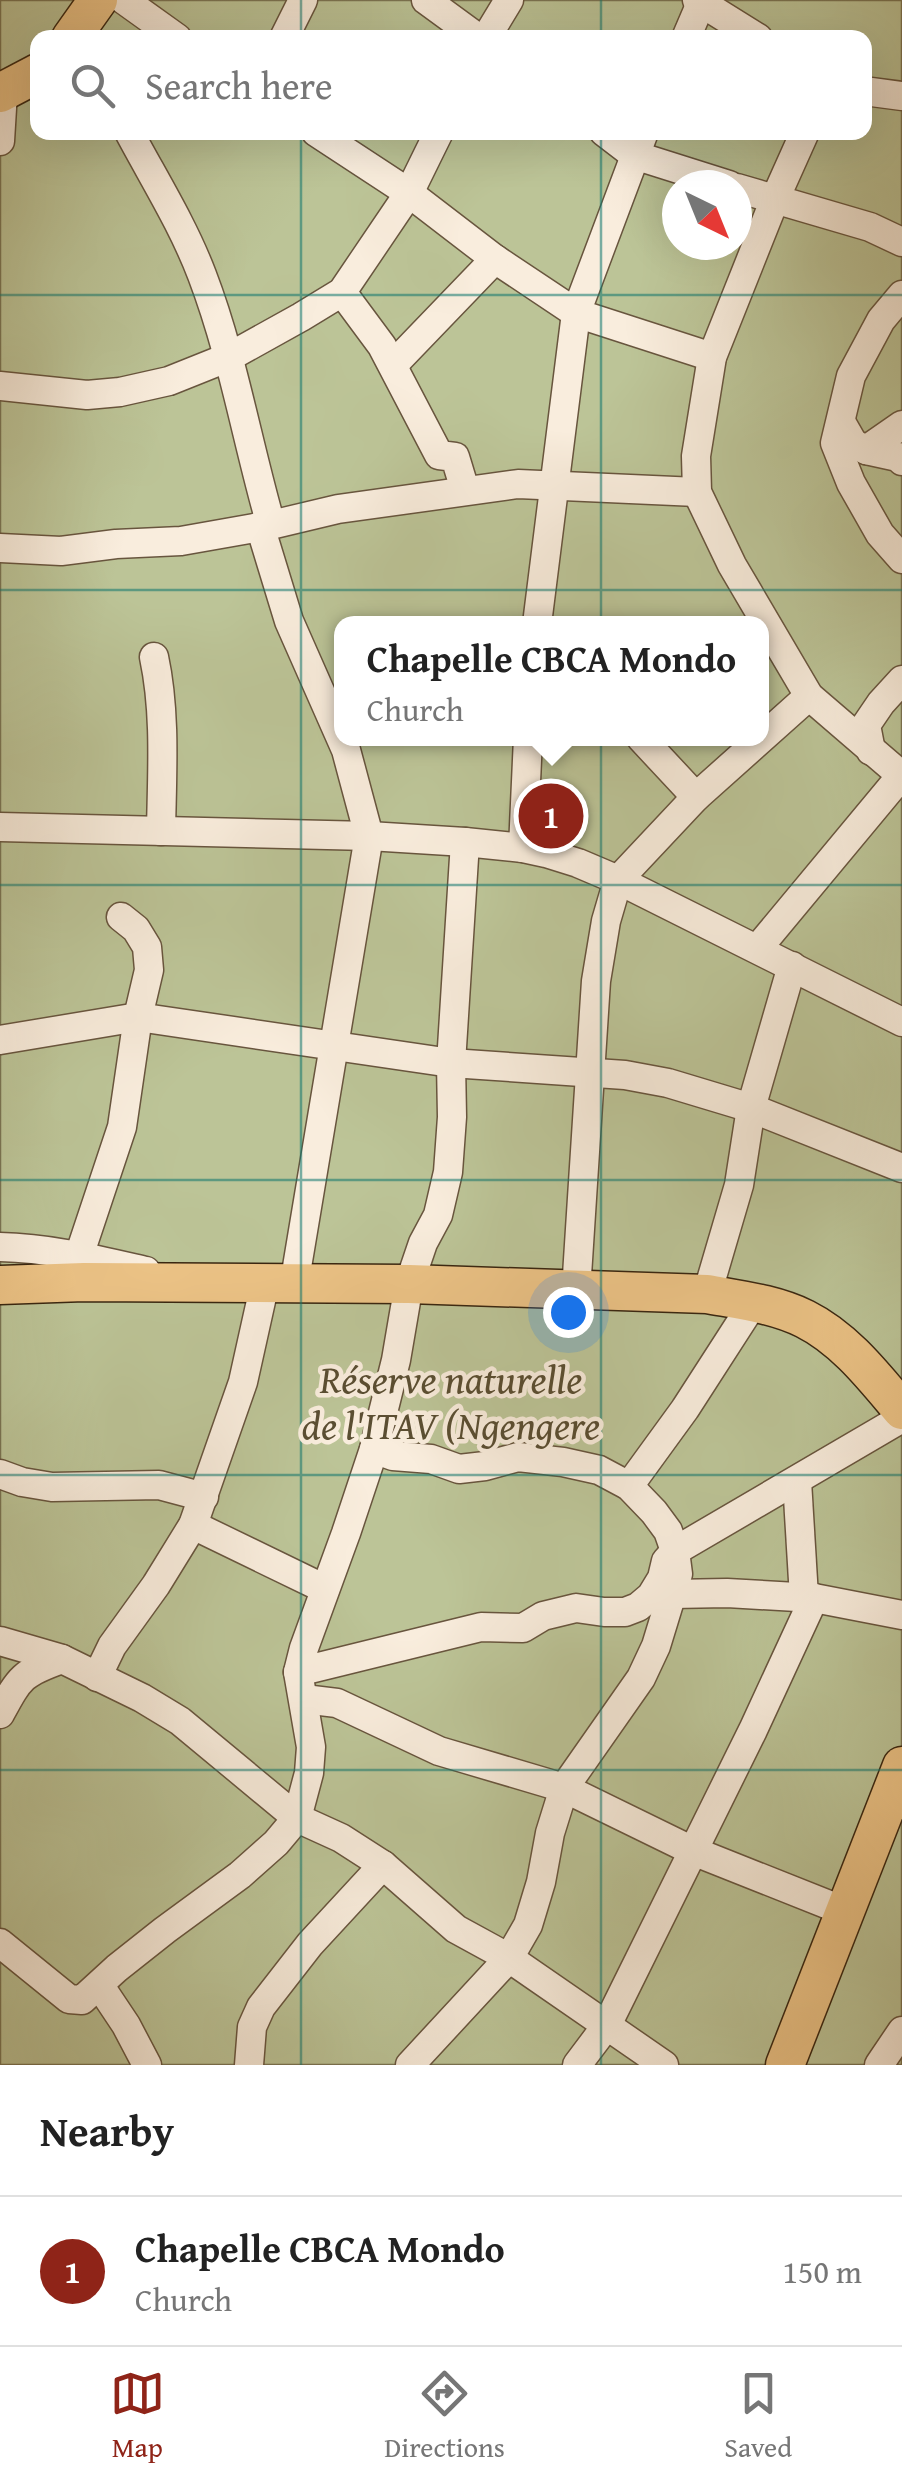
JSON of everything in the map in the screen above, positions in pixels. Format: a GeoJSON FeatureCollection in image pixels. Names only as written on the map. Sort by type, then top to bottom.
{"type":"FeatureCollection","features":[{"type":"Feature","properties":{"kind":"highway"},"geometry":{"type":"LineString","coordinates":[[78,30],[98,0]]}},
{"type":"Feature","properties":{"kind":"highway"},"geometry":{"type":"LineString","coordinates":[[2,92],[30,78]]}},
{"type":"Feature","properties":{"kind":"highway"},"geometry":{"type":"LineString","coordinates":[[0,1286],[84,1282],[409,1284],[706,1294],[754,1302],[804,1318],[830,1334],[902,1410]]}},
{"type":"Feature","properties":{"kind":"highway"},"geometry":{"type":"LineString","coordinates":[[785,2065],[902,1766]]}},
{"type":"Feature","properties":{"kind":"street"},"geometry":{"type":"LineString","coordinates":[[124,0],[166,30]]}},
{"type":"Feature","properties":{"kind":"street"},"geometry":{"type":"LineString","coordinates":[[288,30],[303,0]]}},
{"type":"Feature","properties":{"kind":"street"},"geometry":{"type":"LineString","coordinates":[[426,0],[467,30]]}},
{"type":"Feature","properties":{"kind":"street"},"geometry":{"type":"LineString","coordinates":[[491,30],[509,0]]}},
{"type":"Feature","properties":{"kind":"street"},"geometry":{"type":"LineString","coordinates":[[689,30],[699,1],[745,30]]}},
{"type":"Feature","properties":{"kind":"street"},"geometry":{"type":"LineString","coordinates":[[872,91],[902,96]]}},
{"type":"Feature","properties":{"kind":"street"},"geometry":{"type":"LineString","coordinates":[[0,141],[2,92]]}},
{"type":"Feature","properties":{"kind":"street"},"geometry":{"type":"LineString","coordinates":[[133,140],[202,274],[228,357],[289,621],[334,724]]}},
{"type":"Feature","properties":{"kind":"street"},"geometry":{"type":"LineString","coordinates":[[328,140],[576,313],[712,357]]}},
{"type":"Feature","properties":{"kind":"street"},"geometry":{"type":"LineString","coordinates":[[0,386],[87,395],[120,392],[169,380],[228,357],[342,292],[409,193],[435,140]]}},
{"type":"Feature","properties":{"kind":"street"},"geometry":{"type":"LineString","coordinates":[[762,616],[697,492],[696,456],[712,357],[801,140]]}},
{"type":"Feature","properties":{"kind":"street"},"geometry":{"type":"LineString","coordinates":[[538,616],[576,313],[639,144],[695,170]]}},
{"type":"Feature","properties":{"kind":"street"},"geometry":{"type":"LineString","coordinates":[[752,192],[870,227],[902,242]]}},
{"type":"Feature","properties":{"kind":"street"},"geometry":{"type":"LineString","coordinates":[[393,365],[495,259]]}},
{"type":"Feature","properties":{"kind":"street"},"geometry":{"type":"LineString","coordinates":[[342,292],[382,346],[439,455],[455,457],[466,490]]}},
{"type":"Feature","properties":{"kind":"street"},"geometry":{"type":"LineString","coordinates":[[902,296],[881,320],[851,376],[835,443],[851,483],[880,534],[902,559]]}},
{"type":"Feature","properties":{"kind":"street"},"geometry":{"type":"LineString","coordinates":[[841,422],[853,443],[902,460]]}},
{"type":"Feature","properties":{"kind":"street"},"geometry":{"type":"LineString","coordinates":[[866,450],[902,425]]}},
{"type":"Feature","properties":{"kind":"street"},"geometry":{"type":"LineString","coordinates":[[0,548],[61,551],[181,540],[338,509],[518,484],[697,492]]}},
{"type":"Feature","properties":{"kind":"street"},"geometry":{"type":"LineString","coordinates":[[758,948],[902,776],[809,696],[769,627]]}},
{"type":"Feature","properties":{"kind":"street"},"geometry":{"type":"LineString","coordinates":[[154,657],[162,733],[161,830]]}},
{"type":"Feature","properties":{"kind":"street"},"geometry":{"type":"LineString","coordinates":[[314,680],[334,674]]}},
{"type":"Feature","properties":{"kind":"street"},"geometry":{"type":"LineString","coordinates":[[871,752],[866,725],[902,680]]}},
{"type":"Feature","properties":{"kind":"street"},"geometry":{"type":"LineString","coordinates":[[769,732],[809,696]]}},
{"type":"Feature","properties":{"kind":"street"},"geometry":{"type":"LineString","coordinates":[[97,1677],[112,1646],[156,1585],[192,1525],[279,1284],[332,1046],[369,836],[344,746]]}},
{"type":"Feature","properties":{"kind":"street"},"geometry":{"type":"LineString","coordinates":[[523,848],[528,746]]}},
{"type":"Feature","properties":{"kind":"street"},"geometry":{"type":"LineString","coordinates":[[648,746],[696,797]]}},
{"type":"Feature","properties":{"kind":"street"},"geometry":{"type":"LineString","coordinates":[[576,1291],[596,981],[618,880],[696,797],[753,746]]}},
{"type":"Feature","properties":{"kind":"street"},"geometry":{"type":"LineString","coordinates":[[0,828],[369,836],[523,848],[578,863],[618,880],[902,1022]]}},
{"type":"Feature","properties":{"kind":"street"},"geometry":{"type":"LineString","coordinates":[[0,1943],[69,1998],[82,2000],[141,1949],[240,1875],[297,1818],[312,1747],[301,1686],[304,1648],[374,1449],[396,1360],[409,1284],[438,1215],[448,1172],[465,842]]}},
{"type":"Feature","properties":{"kind":"street"},"geometry":{"type":"LineString","coordinates":[[80,1256],[122,1127],[149,970],[147,947],[121,917]]}},
{"type":"Feature","properties":{"kind":"street"},"geometry":{"type":"LineString","coordinates":[[706,1294],[739,1185],[751,1108],[792,966]]}},
{"type":"Feature","properties":{"kind":"street"},"geometry":{"type":"LineString","coordinates":[[0,1040],[138,1017],[452,1063],[625,1074],[751,1108],[898,1159]]}},
{"type":"Feature","properties":{"kind":"street"},"geometry":{"type":"LineString","coordinates":[[0,1246],[80,1256],[205,1284]]}},
{"type":"Feature","properties":{"kind":"street"},"geometry":{"type":"LineString","coordinates":[[629,1486],[685,1409],[754,1302]]}},
{"type":"Feature","properties":{"kind":"street"},"geometry":{"type":"LineString","coordinates":[[301,1686],[480,1627],[523,1628],[543,1616],[576,1608],[625,1612],[638,1607],[651,1596],[662,1578],[666,1561],[675,1551],[902,1418]]}},
{"type":"Feature","properties":{"kind":"street"},"geometry":{"type":"LineString","coordinates":[[374,1449],[393,1456],[431,1459],[459,1469],[518,1458],[599,1470],[629,1486],[654,1512],[668,1531],[678,1574],[656,1646],[641,1678],[564,1788],[528,1925],[509,1958],[410,2065]]}},
{"type":"Feature","properties":{"kind":"street"},"geometry":{"type":"LineString","coordinates":[[0,1474],[52,1487],[159,1485],[204,1497]]}},
{"type":"Feature","properties":{"kind":"street"},"geometry":{"type":"LineString","coordinates":[[577,2065],[608,2025],[809,1598],[797,1481]]}},
{"type":"Feature","properties":{"kind":"street"},"geometry":{"type":"LineString","coordinates":[[192,1525],[324,1590]]}},
{"type":"Feature","properties":{"kind":"street"},"geometry":{"type":"LineString","coordinates":[[672,1594],[809,1598],[902,1615]]}},
{"type":"Feature","properties":{"kind":"street"},"geometry":{"type":"LineString","coordinates":[[0,1640],[62,1659],[180,1721],[297,1818],[341,1838],[383,1865],[456,1929],[509,1958],[664,2065]]}},
{"type":"Feature","properties":{"kind":"street"},"geometry":{"type":"LineString","coordinates":[[0,1714],[17,1683],[31,1670],[62,1659]]}},
{"type":"Feature","properties":{"kind":"street"},"geometry":{"type":"LineString","coordinates":[[301,1686],[439,1752],[564,1788],[693,1851],[844,1911]]}},
{"type":"Feature","properties":{"kind":"street"},"geometry":{"type":"LineString","coordinates":[[249,2065],[252,2027],[261,2007],[310,1944],[383,1865]]}},
{"type":"Feature","properties":{"kind":"street"},"geometry":{"type":"LineString","coordinates":[[100,1986],[147,2065]]}},
{"type":"Feature","properties":{"kind":"street"},"geometry":{"type":"LineString","coordinates":[[879,2065],[902,2031]]}},
{"type":"Feature","properties":{"kind":"green space","name":"Réserve naturelle de l'ITAV (Ngengere"},"geometry":{"type":"Polygon","coordinates":[[[0,0],[902,0],[902,2065],[0,2065],[0,0]]]}},
{"type":"Feature","properties":{"kind":"place","name":"Chapelle CBCA Mondo"},"geometry":{"type":"Point","coordinates":[551,816]}}]}
